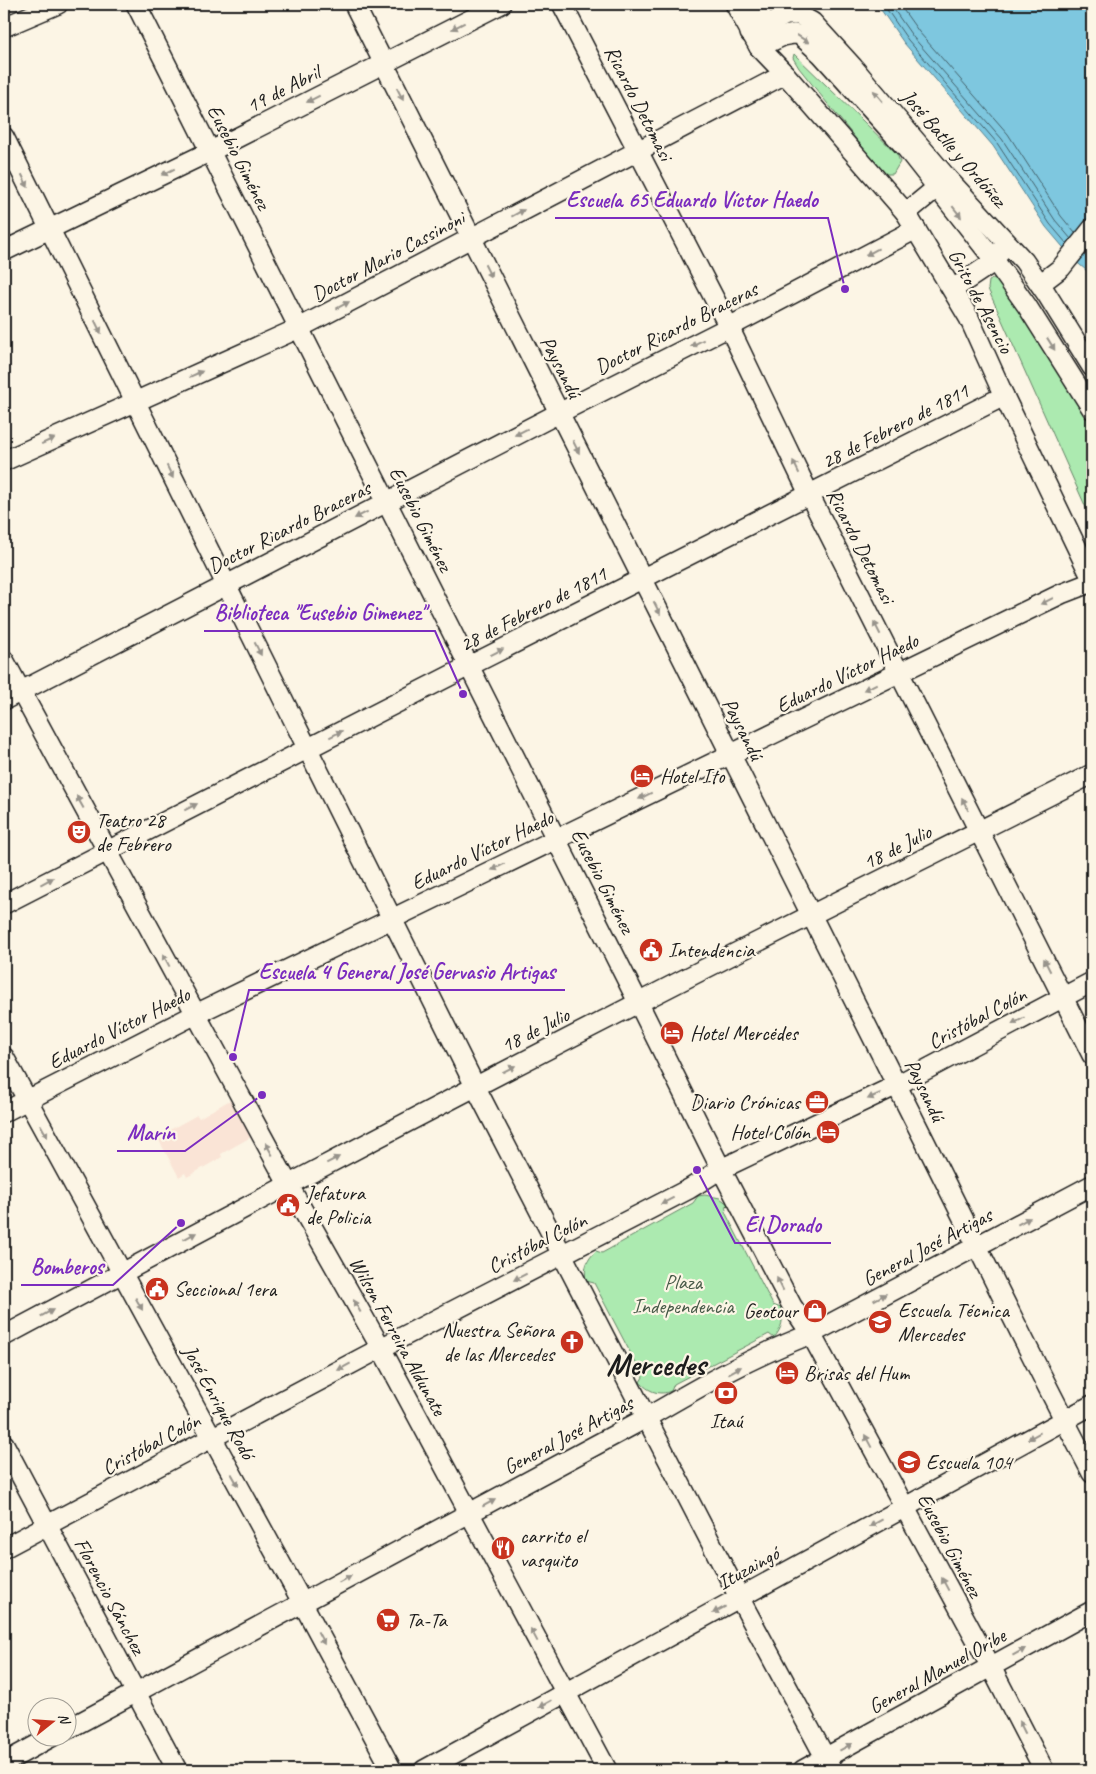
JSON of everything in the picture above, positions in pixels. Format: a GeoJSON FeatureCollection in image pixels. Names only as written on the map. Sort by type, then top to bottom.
{"type":"FeatureCollection","features":[{"type":"Feature","properties":{"kind":"street"},"geometry":{"type":"LineString","coordinates":[[4,28],[58,4]]}},
{"type":"Feature","properties":{"kind":"street","name":"Eusebio Giménez"},"geometry":{"type":"LineString","coordinates":[[136,4],[721,1169],[792,1306],[810,1334],[904,1507],[1044,1770]]}},
{"type":"Feature","properties":{"kind":"street","name":"Paysandú"},"geometry":{"type":"LineString","coordinates":[[354,4],[810,916],[1092,1473]]}},
{"type":"Feature","properties":{"kind":"street","name":"19 de Abril"},"geometry":{"type":"LineString","coordinates":[[4,251],[211,151],[501,4]]}},
{"type":"Feature","properties":{"kind":"street","name":"Ricardo Detomasi"},"geometry":{"type":"LineString","coordinates":[[562,4],[729,327],[810,494],[1092,1055]]}},
{"type":"Feature","properties":{"kind":"street","name":"Grito de Asencio"},"geometry":{"type":"LineString","coordinates":[[735,4],[762,36],[785,74],[906,213],[916,229],[969,318],[1092,580]]}},
{"type":"Feature","properties":{"kind":"street","name":"Grito de Asencio"},"geometry":{"type":"LineString","coordinates":[[756,4],[762,36]]}},
{"type":"Feature","properties":{"kind":"street","name":"José Batlle y Ordóñez"},"geometry":{"type":"LineString","coordinates":[[794,4],[853,67],[942,183],[1006,241],[1024,261],[1092,367]]}},
{"type":"Feature","properties":{"kind":"street"},"geometry":{"type":"LineString","coordinates":[[762,36],[780,17],[792,14],[804,17],[812,22]]}},
{"type":"Feature","properties":{"kind":"street"},"geometry":{"type":"LineString","coordinates":[[762,36],[800,35],[808,41],[906,148],[942,183],[1028,306],[1092,409]]}},
{"type":"Feature","properties":{"kind":"street","name":"Doctor Mario Cassinoni"},"geometry":{"type":"LineString","coordinates":[[4,461],[299,328],[785,74]]}},
{"type":"Feature","properties":{"kind":"street"},"geometry":{"type":"LineString","coordinates":[[4,137],[475,1086],[646,1418],[829,1764]]}},
{"type":"Feature","properties":{"kind":"street"},"geometry":{"type":"LineString","coordinates":[[906,213],[942,183]]}},
{"type":"Feature","properties":{"kind":"street","name":"Doctor Ricardo Braceras"},"geometry":{"type":"LineString","coordinates":[[12,696],[916,229]]}},
{"type":"Feature","properties":{"kind":"street"},"geometry":{"type":"LineString","coordinates":[[1040,284],[1061,268],[1092,229]]}},
{"type":"Feature","properties":{"kind":"street"},"geometry":{"type":"LineString","coordinates":[[953,289],[995,261],[1006,241]]}},
{"type":"Feature","properties":{"kind":"street","name":"28 de Febrero de 1811"},"geometry":{"type":"LineString","coordinates":[[4,904],[469,666],[1004,396]]}},
{"type":"Feature","properties":{"kind":"street","name":"Eduardo Víctor Haedo"},"geometry":{"type":"LineString","coordinates":[[4,1112],[196,1014],[392,918],[1092,580]]}},
{"type":"Feature","properties":{"kind":"street","name":"Wilson Ferreira Aldunate"},"geometry":{"type":"LineString","coordinates":[[4,660],[12,696],[107,850],[288,1184],[381,1348],[607,1770]]}},
{"type":"Feature","properties":{"kind":"street","name":"18 de Julio"},"geometry":{"type":"LineString","coordinates":[[4,1336],[475,1086],[1092,774]]}},
{"type":"Feature","properties":{"kind":"street","name":"Cristóbal Colón"},"geometry":{"type":"LineString","coordinates":[[4,1548],[381,1348],[689,1189],[721,1169],[897,1085],[1092,982]]}},
{"type":"Feature","properties":{"kind":"street","name":"José Enrique Rodó"},"geometry":{"type":"LineString","coordinates":[[4,1057],[392,1770]]}},
{"type":"Feature","properties":{"kind":"street","name":"General José Artigas"},"geometry":{"type":"LineString","coordinates":[[78,1724],[677,1400],[782,1345],[810,1334],[1092,1185]]}},
{"type":"Feature","properties":{"kind":"street"},"geometry":{"type":"LineString","coordinates":[[689,1189],[724,1191],[737,1198]]}},
{"type":"Feature","properties":{"kind":"street"},"geometry":{"type":"LineString","coordinates":[[577,1281],[582,1256],[589,1241]]}},
{"type":"Feature","properties":{"kind":"street"},"geometry":{"type":"LineString","coordinates":[[782,1345],[789,1336],[794,1319],[792,1306]]}},
{"type":"Feature","properties":{"kind":"street"},"geometry":{"type":"LineString","coordinates":[[634,1393],[657,1402],[677,1400]]}},
{"type":"Feature","properties":{"kind":"street","name":"Ituzaingó"},"geometry":{"type":"LineString","coordinates":[[424,1770],[1092,1405]]}},
{"type":"Feature","properties":{"kind":"street","name":"Florencio Sánchez"},"geometry":{"type":"LineString","coordinates":[[4,1444],[177,1770]]}},
{"type":"Feature","properties":{"kind":"street","name":"General Manuel Oribe"},"geometry":{"type":"LineString","coordinates":[[803,1770],[829,1764],[990,1667],[1092,1612]]}},
{"type":"Feature","properties":{"kind":"street"},"geometry":{"type":"LineString","coordinates":[[4,1763],[35,1746]]}},
{"type":"Feature","properties":{"kind":"shaded area"},"geometry":{"type":"Polygon","coordinates":[[[230,1100],[251,1137],[221,1154],[222,1157],[187,1177],[185,1173],[179,1177],[157,1137],[197,1115],[199,1118],[230,1100]]]}},
{"type":"Feature","properties":{"kind":"green space"},"geometry":{"type":"Polygon","coordinates":[[[794,54],[897,154],[900,162],[893,174],[884,174],[799,68],[793,58],[794,54]]]}},
{"type":"Feature","properties":{"kind":"green space"},"geometry":{"type":"Polygon","coordinates":[[[994,278],[1001,280],[1092,427],[1092,521],[988,289],[989,281],[994,278]]]}},
{"type":"Feature","properties":{"kind":"green space","name":"Plaza Independencia"},"geometry":{"type":"Polygon","coordinates":[[[705,1195],[720,1198],[728,1204],[725,1212],[773,1305],[781,1308],[782,1324],[774,1338],[769,1334],[674,1384],[671,1391],[654,1392],[640,1382],[643,1377],[594,1283],[586,1281],[586,1264],[596,1251],[602,1253],[693,1203],[698,1196],[705,1195]]]}},
{"type":"Feature","properties":{"kind":"water"},"geometry":{"type":"Polygon","coordinates":[[[877,4],[1092,4],[1092,275],[1074,260],[1046,227],[993,146],[904,43],[877,4]]]}},
{"type":"Feature","properties":{"kind":"place","name":"Escuela 65 Eduardo Víctor Haedo"},"geometry":{"type":"Point","coordinates":[845,289]}},
{"type":"Feature","properties":{"kind":"place","name":"Biblioteca \"Eusebio Gimenez\""},"geometry":{"type":"Point","coordinates":[463,694]}},
{"type":"Feature","properties":{"kind":"place","name":"Hotel Ito"},"geometry":{"type":"Point","coordinates":[642,776]}},
{"type":"Feature","properties":{"kind":"place","name":"Teatro 28 de Febrero"},"geometry":{"type":"Point","coordinates":[79,832]}},
{"type":"Feature","properties":{"kind":"place","name":"Intendencia"},"geometry":{"type":"Point","coordinates":[651,950]}},
{"type":"Feature","properties":{"kind":"place","name":"Hotel Mercėdes"},"geometry":{"type":"Point","coordinates":[672,1033]}},
{"type":"Feature","properties":{"kind":"place","name":"Escuela 4 General José Gervasio Artigas"},"geometry":{"type":"Point","coordinates":[233,1057]}},
{"type":"Feature","properties":{"kind":"place","name":"Marín"},"geometry":{"type":"Point","coordinates":[262,1095]}},
{"type":"Feature","properties":{"kind":"place","name":"Diario Crónicas"},"geometry":{"type":"Point","coordinates":[817,1102]}},
{"type":"Feature","properties":{"kind":"place","name":"Hotel Colón"},"geometry":{"type":"Point","coordinates":[828,1132]}},
{"type":"Feature","properties":{"kind":"place","name":"El Dorado"},"geometry":{"type":"Point","coordinates":[697,1170]}},
{"type":"Feature","properties":{"kind":"place","name":"Jefatura de Policia"},"geometry":{"type":"Point","coordinates":[288,1205]}},
{"type":"Feature","properties":{"kind":"place","name":"Bomberos"},"geometry":{"type":"Point","coordinates":[181,1223]}},
{"type":"Feature","properties":{"kind":"place","name":"Seccional 1era"},"geometry":{"type":"Point","coordinates":[157,1289]}},
{"type":"Feature","properties":{"kind":"place","name":"Geotour"},"geometry":{"type":"Point","coordinates":[815,1311]}},
{"type":"Feature","properties":{"kind":"place","name":"Escuela Técnica Mercedes"},"geometry":{"type":"Point","coordinates":[880,1322]}},
{"type":"Feature","properties":{"kind":"place","name":"Nuestra Señora de las Mercedes"},"geometry":{"type":"Point","coordinates":[572,1342]}},
{"type":"Feature","properties":{"kind":"place","name":"Brisas del Hum"},"geometry":{"type":"Point","coordinates":[787,1373]}},
{"type":"Feature","properties":{"kind":"place","name":"Itaú"},"geometry":{"type":"Point","coordinates":[726,1393]}},
{"type":"Feature","properties":{"kind":"place","name":"Escuela 104"},"geometry":{"type":"Point","coordinates":[909,1462]}},
{"type":"Feature","properties":{"kind":"place","name":"carrito el vasquito"},"geometry":{"type":"Point","coordinates":[503,1548]}},
{"type":"Feature","properties":{"kind":"place","name":"Ta-Ta"},"geometry":{"type":"Point","coordinates":[388,1620]}},
{"type":"Feature","properties":{"kind":"district","name":"Mercedes"},"geometry":{"type":"Point","coordinates":[656,1364]}}]}
